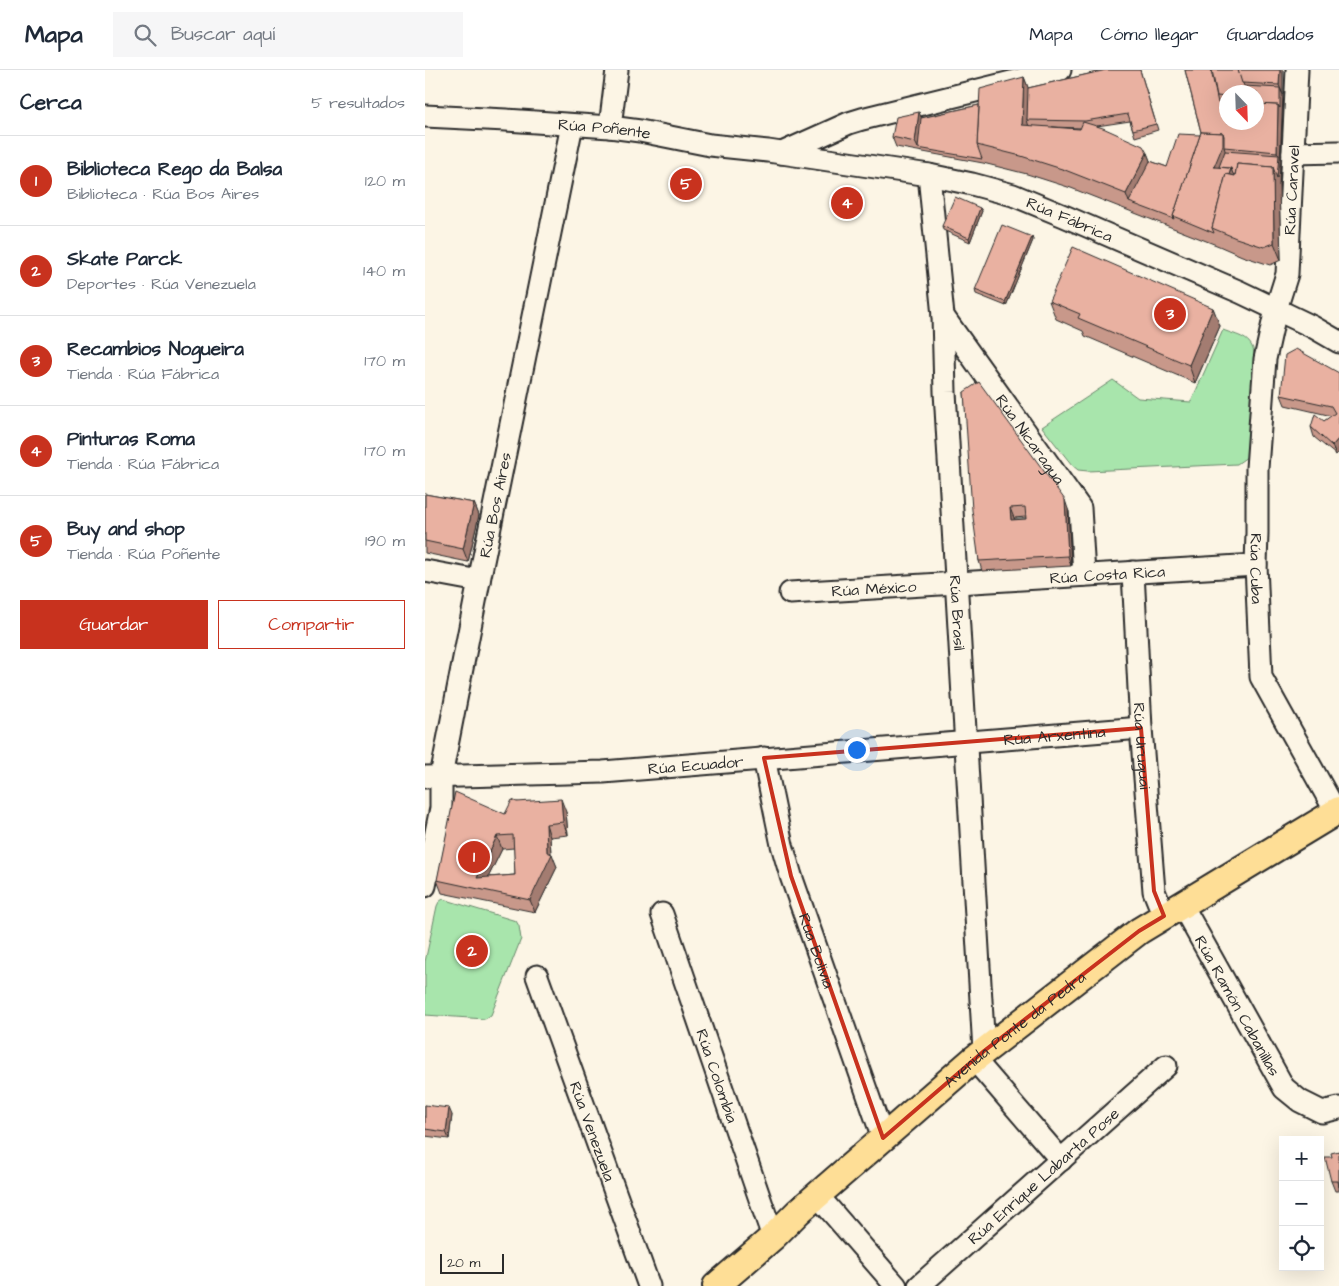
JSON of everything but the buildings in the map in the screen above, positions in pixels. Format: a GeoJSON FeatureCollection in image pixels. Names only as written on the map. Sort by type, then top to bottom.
{"type":"FeatureCollection","features":[{"type":"Feature","properties":{"kind":"main road","name":"Avenida Ponte da Pedra"},"geometry":{"type":"LineString","coordinates":[[716,1286],[979,1055],[1139,931],[1337,811]]}},
{"type":"Feature","properties":{"kind":"street"},"geometry":{"type":"LineString","coordinates":[[610,127],[617,70]]}},
{"type":"Feature","properties":{"kind":"street"},"geometry":{"type":"LineString","coordinates":[[782,153],[862,119],[1060,70]]}},
{"type":"Feature","properties":{"kind":"street","name":"Rúa Caravel"},"geometry":{"type":"LineString","coordinates":[[1276,309],[1287,274],[1297,70]]}},
{"type":"Feature","properties":{"kind":"street","name":"Rúa Poñente"},"geometry":{"type":"LineString","coordinates":[[425,116],[610,127],[710,144],[782,153]]}},
{"type":"Feature","properties":{"kind":"street"},"geometry":{"type":"LineString","coordinates":[[849,123],[844,130],[843,143],[847,159],[851,164]]}},
{"type":"Feature","properties":{"kind":"street","name":"Rúa Bos Aires"},"geometry":{"type":"LineString","coordinates":[[425,886],[441,808],[433,777],[479,581],[572,125]]}},
{"type":"Feature","properties":{"kind":"street"},"geometry":{"type":"LineString","coordinates":[[1293,153],[1339,152]]}},
{"type":"Feature","properties":{"kind":"street","name":"Rúa Fábrica"},"geometry":{"type":"LineString","coordinates":[[782,153],[929,175],[1013,195],[1098,230],[1276,309],[1339,342]]}},
{"type":"Feature","properties":{"kind":"street","name":"Rúa Brasil"},"geometry":{"type":"LineString","coordinates":[[929,175],[943,316],[945,392],[967,742],[979,1055]]}},
{"type":"Feature","properties":{"kind":"street","name":"Rúa Cuba"},"geometry":{"type":"LineString","coordinates":[[1276,309],[1265,358],[1257,468],[1255,565],[1261,677],[1337,811]]}},
{"type":"Feature","properties":{"kind":"street","name":"Rúa Nicaragua"},"geometry":{"type":"LineString","coordinates":[[943,316],[1080,508],[1084,575]]}},
{"type":"Feature","properties":{"kind":"street","name":"Rúa Costa Rica"},"geometry":{"type":"LineString","coordinates":[[957,584],[1255,565]]}},
{"type":"Feature","properties":{"kind":"street"},"geometry":{"type":"LineString","coordinates":[[425,571],[479,581]]}},
{"type":"Feature","properties":{"kind":"street","name":"Rúa Uruguai"},"geometry":{"type":"LineString","coordinates":[[1133,572],[1141,728],[1154,891],[1173,910]]}},
{"type":"Feature","properties":{"kind":"street","name":"Rúa México"},"geometry":{"type":"LineString","coordinates":[[790,593],[957,584]]}},
{"type":"Feature","properties":{"kind":"street","name":"Rúa Arxentina"},"geometry":{"type":"LineString","coordinates":[[967,742],[1141,728]]}},
{"type":"Feature","properties":{"kind":"street","name":"Rúa Ecuador"},"geometry":{"type":"LineString","coordinates":[[433,777],[603,772],[967,742]]}},
{"type":"Feature","properties":{"kind":"street","name":"Rúa Bolivia"},"geometry":{"type":"LineString","coordinates":[[765,758],[782,845],[791,876],[883,1138]]}},
{"type":"Feature","properties":{"kind":"street","name":"Rúa Ramón Cabanillas"},"geometry":{"type":"LineString","coordinates":[[1173,910],[1284,1088],[1300,1101],[1321,1112],[1339,1108]]}},
{"type":"Feature","properties":{"kind":"street","name":"Rúa Colombia"},"geometry":{"type":"LineString","coordinates":[[662,914],[773,1237]]}},
{"type":"Feature","properties":{"kind":"street","name":"Rúa Venezuela"},"geometry":{"type":"LineString","coordinates":[[537,976],[649,1286]]}},
{"type":"Feature","properties":{"kind":"street"},"geometry":{"type":"LineString","coordinates":[[979,1055],[1061,1160]]}},
{"type":"Feature","properties":{"kind":"street","name":"Rúa Enrique Labarta Pose"},"geometry":{"type":"LineString","coordinates":[[919,1286],[1167,1066]]}},
{"type":"Feature","properties":{"kind":"street"},"geometry":{"type":"LineString","coordinates":[[818,1196],[896,1286]]}},
{"type":"Feature","properties":{"kind":"highlighted area"},"geometry":{"type":"Polygon","coordinates":[[[1141,728],[1154,891],[1164,916],[1139,931],[984,1051],[883,1138],[791,876],[764,758],[1141,728]]]}},
{"type":"Feature","properties":{"kind":"green space"},"geometry":{"type":"Polygon","coordinates":[[[1223,330],[1247,341],[1253,348],[1254,354],[1247,457],[1237,464],[1078,470],[1042,427],[1113,380],[1138,398],[1191,402],[1223,330]]]}},
{"type":"Feature","properties":{"kind":"green space"},"geometry":{"type":"Polygon","coordinates":[[[443,899],[516,921],[519,926],[521,939],[491,1015],[485,1019],[425,1015],[425,962],[437,906],[443,899]]]}},
{"type":"Feature","properties":{"kind":"place","name":"Buy and shop"},"geometry":{"type":"Point","coordinates":[686,184]}},
{"type":"Feature","properties":{"kind":"place","name":"Pinturas Roma"},"geometry":{"type":"Point","coordinates":[847,203]}},
{"type":"Feature","properties":{"kind":"place","name":"Recambios Nogueira"},"geometry":{"type":"Point","coordinates":[1170,314]}},
{"type":"Feature","properties":{"kind":"place","name":"Biblioteca Rego da Balsa"},"geometry":{"type":"Point","coordinates":[474,857]}},
{"type":"Feature","properties":{"kind":"place","name":"Skate Parck"},"geometry":{"type":"Point","coordinates":[472,951]}}]}
